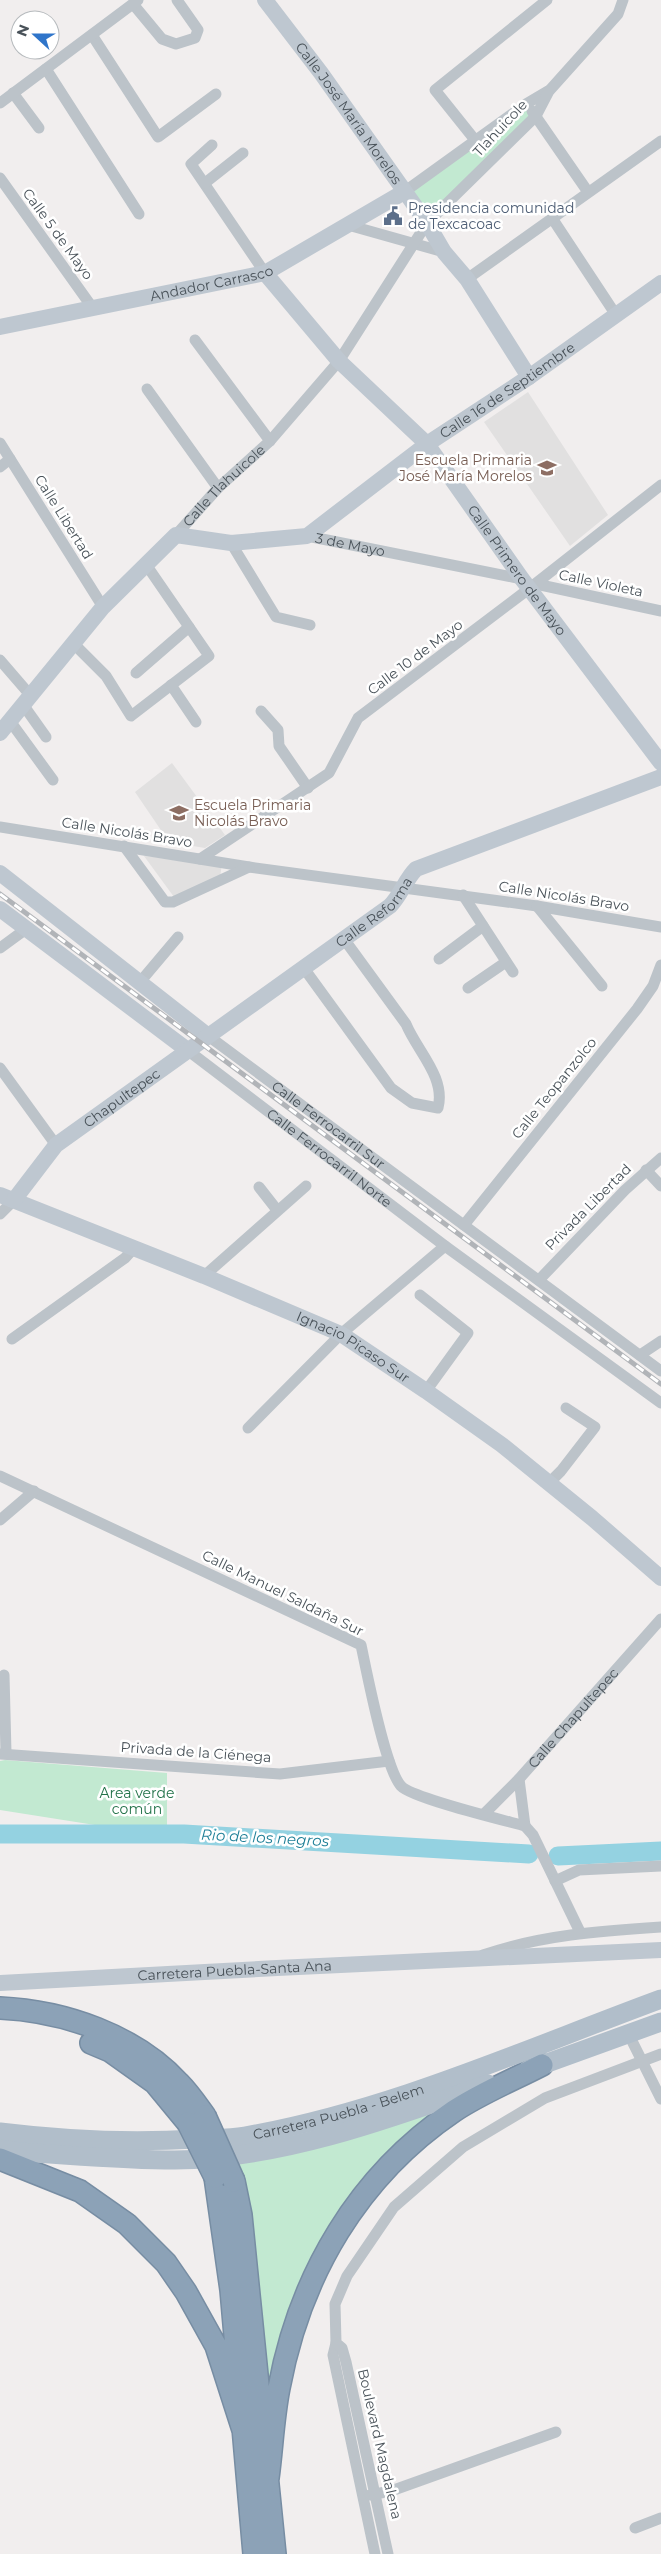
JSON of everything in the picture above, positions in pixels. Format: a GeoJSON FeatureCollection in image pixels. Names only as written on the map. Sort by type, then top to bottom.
{"type":"FeatureCollection","features":[{"type":"Feature","properties":{"kind":"highway"},"geometry":{"type":"LineString","coordinates":[[0,2008],[23,2009],[63,2016],[96,2029],[140,2051],[179,2082],[241,2215],[253,2353],[275,2554]]}},
{"type":"Feature","properties":{"kind":"highway"},"geometry":{"type":"LineString","coordinates":[[0,2019],[16,2019],[50,2027],[110,2051],[155,2083],[197,2120]]}},
{"type":"Feature","properties":{"kind":"highway"},"geometry":{"type":"LineString","coordinates":[[268,2478],[279,2388],[296,2320],[326,2252],[354,2205],[394,2160],[455,2111],[542,2065]]}},
{"type":"Feature","properties":{"kind":"highway"},"geometry":{"type":"LineString","coordinates":[[0,2159],[80,2191],[127,2224],[166,2263],[186,2292],[216,2346],[243,2430]]}},
{"type":"Feature","properties":{"kind":"highway"},"geometry":{"type":"LineString","coordinates":[[225,2179],[230,2280],[254,2554]]}},
{"type":"Feature","properties":{"kind":"main road","name":"Calle José María Morelos"},"geometry":{"type":"LineString","coordinates":[[269,1],[404,192],[428,222],[444,252],[467,279],[529,377]]}},
{"type":"Feature","properties":{"kind":"main road","name":"Andador Carrasco"},"geometry":{"type":"LineString","coordinates":[[0,327],[265,273],[404,192]]}},
{"type":"Feature","properties":{"kind":"main road","name":"Calle Primero de Mayo"},"geometry":{"type":"LineString","coordinates":[[265,273],[338,361],[427,444],[661,763]]}},
{"type":"Feature","properties":{"kind":"main road","name":"Calle 16 de Septiembre"},"geometry":{"type":"LineString","coordinates":[[307,536],[427,444],[529,377],[661,283]]}},
{"type":"Feature","properties":{"kind":"main road","name":"3 de Mayo"},"geometry":{"type":"LineString","coordinates":[[176,535],[231,543],[307,536]]}},
{"type":"Feature","properties":{"kind":"main road","name":"Calle Tlahuicole"},"geometry":{"type":"LineString","coordinates":[[5,727],[28,701],[103,606],[145,563],[176,535]]}},
{"type":"Feature","properties":{"kind":"main road","name":"Calle Reforma"},"geometry":{"type":"LineString","coordinates":[[186,1050],[390,906],[399,898],[416,869],[661,777]]}},
{"type":"Feature","properties":{"kind":"main road","name":"Calle Ferrocarril Sur"},"geometry":{"type":"LineString","coordinates":[[0,873],[207,1035]]}},
{"type":"Feature","properties":{"kind":"main road","name":"Calle Ferrocarril Norte"},"geometry":{"type":"LineString","coordinates":[[0,909],[186,1050]]}},
{"type":"Feature","properties":{"kind":"main road","name":"Chapultepec"},"geometry":{"type":"LineString","coordinates":[[56,1144],[186,1050]]}},
{"type":"Feature","properties":{"kind":"main road"},"geometry":{"type":"LineString","coordinates":[[7,1198],[56,1144]]}},
{"type":"Feature","properties":{"kind":"main road","name":"Ignacio Picaso Sur"},"geometry":{"type":"LineString","coordinates":[[7,1198],[204,1276],[341,1334],[426,1391],[502,1446],[592,1518],[661,1578]]}},
{"type":"Feature","properties":{"kind":"main road","name":"Carretera Puebla-Santa Ana"},"geometry":{"type":"LineString","coordinates":[[0,1983],[661,1950]]}},
{"type":"Feature","properties":{"kind":"main road","name":"Carretera Puebla - Belem"},"geometry":{"type":"LineString","coordinates":[[0,2132],[85,2140],[161,2142],[243,2136],[329,2118],[452,2078],[661,1999]]}},
{"type":"Feature","properties":{"kind":"main road","name":"Carretera Puebla - Belem"},"geometry":{"type":"LineString","coordinates":[[0,2148],[19,2152],[176,2160],[260,2151],[404,2114],[661,2022]]}},
{"type":"Feature","properties":{"kind":"street"},"geometry":{"type":"LineString","coordinates":[[0,102],[136,2],[162,39],[176,44],[195,38],[198,30],[177,0]]}},
{"type":"Feature","properties":{"kind":"street"},"geometry":{"type":"LineString","coordinates":[[475,140],[435,90],[547,0]]}},
{"type":"Feature","properties":{"kind":"street","name":"Tlahuicole"},"geometry":{"type":"LineString","coordinates":[[428,222],[536,116],[549,91],[618,14],[623,0]]}},
{"type":"Feature","properties":{"kind":"street"},"geometry":{"type":"LineString","coordinates":[[92,35],[158,137],[216,94]]}},
{"type":"Feature","properties":{"kind":"street"},"geometry":{"type":"LineString","coordinates":[[46,69],[139,214]]}},
{"type":"Feature","properties":{"kind":"street"},"geometry":{"type":"LineString","coordinates":[[404,192],[526,104],[549,91]]}},
{"type":"Feature","properties":{"kind":"street"},"geometry":{"type":"LineString","coordinates":[[13,93],[39,128]]}},
{"type":"Feature","properties":{"kind":"street"},"geometry":{"type":"LineString","coordinates":[[526,104],[588,192]]}},
{"type":"Feature","properties":{"kind":"street"},"geometry":{"type":"LineString","coordinates":[[212,145],[191,164],[265,273]]}},
{"type":"Feature","properties":{"kind":"street"},"geometry":{"type":"LineString","coordinates":[[467,279],[588,192],[660,145]]}},
{"type":"Feature","properties":{"kind":"street"},"geometry":{"type":"LineString","coordinates":[[205,184],[243,153]]}},
{"type":"Feature","properties":{"kind":"street","name":"Calle 5 de Mayo"},"geometry":{"type":"LineString","coordinates":[[0,178],[92,307]]}},
{"type":"Feature","properties":{"kind":"street"},"geometry":{"type":"LineString","coordinates":[[552,218],[616,315]]}},
{"type":"Feature","properties":{"kind":"street","name":"Calle Tlahuicole"},"geometry":{"type":"LineString","coordinates":[[176,535],[218,488],[270,441],[338,361],[428,222]]}},
{"type":"Feature","properties":{"kind":"street"},"geometry":{"type":"LineString","coordinates":[[348,225],[444,252]]}},
{"type":"Feature","properties":{"kind":"street"},"geometry":{"type":"LineString","coordinates":[[195,340],[270,441]]}},
{"type":"Feature","properties":{"kind":"street"},"geometry":{"type":"LineString","coordinates":[[147,389],[218,488]]}},
{"type":"Feature","properties":{"kind":"street","name":"Calle Libertad"},"geometry":{"type":"LineString","coordinates":[[0,443],[103,606]]}},
{"type":"Feature","properties":{"kind":"street"},"geometry":{"type":"LineString","coordinates":[[0,467],[10,459]]}},
{"type":"Feature","properties":{"kind":"street","name":"Calle 10 de Mayo"},"geometry":{"type":"LineString","coordinates":[[200,859],[329,774],[358,718],[529,584],[661,485]]}},
{"type":"Feature","properties":{"kind":"street","name":"3 de Mayo"},"geometry":{"type":"LineString","coordinates":[[307,536],[529,584]]}},
{"type":"Feature","properties":{"kind":"street"},"geometry":{"type":"LineString","coordinates":[[231,543],[276,617],[284,621],[310,625]]}},
{"type":"Feature","properties":{"kind":"street"},"geometry":{"type":"LineString","coordinates":[[74,644],[106,676],[131,716],[209,656],[145,563]]}},
{"type":"Feature","properties":{"kind":"street","name":"Calle Violeta"},"geometry":{"type":"LineString","coordinates":[[529,584],[661,611]]}},
{"type":"Feature","properties":{"kind":"street"},"geometry":{"type":"LineString","coordinates":[[136,673],[189,627]]}},
{"type":"Feature","properties":{"kind":"street"},"geometry":{"type":"LineString","coordinates":[[0,660],[28,701],[46,736]]}},
{"type":"Feature","properties":{"kind":"street"},"geometry":{"type":"LineString","coordinates":[[171,685],[196,722]]}},
{"type":"Feature","properties":{"kind":"street"},"geometry":{"type":"LineString","coordinates":[[261,711],[278,730],[279,746],[308,788]]}},
{"type":"Feature","properties":{"kind":"street"},"geometry":{"type":"LineString","coordinates":[[5,727],[53,780]]}},
{"type":"Feature","properties":{"kind":"street","name":"Calle Nicolás Bravo"},"geometry":{"type":"LineString","coordinates":[[0,827],[249,867],[462,895],[661,927]]}},
{"type":"Feature","properties":{"kind":"street"},"geometry":{"type":"LineString","coordinates":[[124,846],[166,902],[173,902],[249,867]]}},
{"type":"Feature","properties":{"kind":"street"},"geometry":{"type":"LineString","coordinates":[[462,895],[513,972]]}},
{"type":"Feature","properties":{"kind":"street"},"geometry":{"type":"LineString","coordinates":[[537,906],[602,986]]}},
{"type":"Feature","properties":{"kind":"street"},"geometry":{"type":"LineString","coordinates":[[439,959],[483,926]]}},
{"type":"Feature","properties":{"kind":"street"},"geometry":{"type":"LineString","coordinates":[[0,948],[26,929]]}},
{"type":"Feature","properties":{"kind":"street"},"geometry":{"type":"LineString","coordinates":[[140,982],[178,937]]}},
{"type":"Feature","properties":{"kind":"street"},"geometry":{"type":"LineString","coordinates":[[303,967],[391,1088],[412,1103],[438,1108],[439,1089],[434,1072],[413,1040],[406,1024],[344,939]]}},
{"type":"Feature","properties":{"kind":"street"},"geometry":{"type":"LineString","coordinates":[[468,988],[506,962]]}},
{"type":"Feature","properties":{"kind":"street","name":"Calle Teopanzolco"},"geometry":{"type":"LineString","coordinates":[[464,1224],[637,1009],[653,986],[661,965]]}},
{"type":"Feature","properties":{"kind":"street","name":"Calle Ferrocarril Sur"},"geometry":{"type":"LineString","coordinates":[[207,1035],[661,1371]]}},
{"type":"Feature","properties":{"kind":"street","name":"Calle Ferrocarril Norte"},"geometry":{"type":"LineString","coordinates":[[186,1050],[445,1246],[661,1403]]}},
{"type":"Feature","properties":{"kind":"street"},"geometry":{"type":"LineString","coordinates":[[0,1068],[56,1144]]}},
{"type":"Feature","properties":{"kind":"street","name":"Privada Libertad"},"geometry":{"type":"LineString","coordinates":[[539,1280],[646,1170],[661,1158]]}},
{"type":"Feature","properties":{"kind":"street"},"geometry":{"type":"LineString","coordinates":[[646,1170],[661,1186]]}},
{"type":"Feature","properties":{"kind":"street"},"geometry":{"type":"LineString","coordinates":[[204,1276],[306,1186]]}},
{"type":"Feature","properties":{"kind":"street"},"geometry":{"type":"LineString","coordinates":[[259,1187],[277,1210]]}},
{"type":"Feature","properties":{"kind":"street"},"geometry":{"type":"LineString","coordinates":[[0,1214],[7,1198]]}},
{"type":"Feature","properties":{"kind":"street"},"geometry":{"type":"LineString","coordinates":[[248,1428],[341,1334],[445,1246]]}},
{"type":"Feature","properties":{"kind":"street"},"geometry":{"type":"LineString","coordinates":[[12,1339],[125,1258],[134,1248]]}},
{"type":"Feature","properties":{"kind":"street"},"geometry":{"type":"LineString","coordinates":[[420,1295],[468,1333],[426,1391]]}},
{"type":"Feature","properties":{"kind":"street"},"geometry":{"type":"LineString","coordinates":[[640,1355],[661,1341]]}},
{"type":"Feature","properties":{"kind":"street"},"geometry":{"type":"LineString","coordinates":[[549,1483],[561,1471],[595,1427],[566,1408]]}},
{"type":"Feature","properties":{"kind":"street","name":"Calle Manuel Saldaña Sur"},"geometry":{"type":"LineString","coordinates":[[0,1476],[361,1645],[389,1762],[401,1786],[424,1797],[525,1826]]}},
{"type":"Feature","properties":{"kind":"street"},"geometry":{"type":"LineString","coordinates":[[0,1520],[34,1491]]}},
{"type":"Feature","properties":{"kind":"street","name":"Calle Chapultepec"},"geometry":{"type":"LineString","coordinates":[[484,1814],[519,1779],[661,1619]]}},
{"type":"Feature","properties":{"kind":"street"},"geometry":{"type":"LineString","coordinates":[[3,1754],[4,1676]]}},
{"type":"Feature","properties":{"kind":"street","name":"Privada de la Ciénega"},"geometry":{"type":"LineString","coordinates":[[3,1754],[280,1774],[389,1762]]}},
{"type":"Feature","properties":{"kind":"street"},"geometry":{"type":"LineString","coordinates":[[519,1779],[525,1826],[533,1835],[580,1932]]}},
{"type":"Feature","properties":{"kind":"street"},"geometry":{"type":"LineString","coordinates":[[555,1881],[580,1870],[661,1866]]}},
{"type":"Feature","properties":{"kind":"street"},"geometry":{"type":"LineString","coordinates":[[468,1960],[513,1944],[580,1932],[661,1927]]}},
{"type":"Feature","properties":{"kind":"street"},"geometry":{"type":"LineString","coordinates":[[629,2034],[661,2100]]}},
{"type":"Feature","properties":{"kind":"street"},"geometry":{"type":"LineString","coordinates":[[642,2062],[661,2054]]}},
{"type":"Feature","properties":{"kind":"street","name":"Boulevard Magdalena"},"geometry":{"type":"LineString","coordinates":[[376,2554],[333,2355],[336,2343],[335,2304],[348,2276],[394,2207],[463,2147],[544,2098],[642,2062]]}},
{"type":"Feature","properties":{"kind":"street","name":"Boulevard Magdalena"},"geometry":{"type":"LineString","coordinates":[[336,2343],[342,2348],[346,2362],[388,2554]]}},
{"type":"Feature","properties":{"kind":"street"},"geometry":{"type":"LineString","coordinates":[[363,2496],[376,2495],[556,2432]]}},
{"type":"Feature","properties":{"kind":"street"},"geometry":{"type":"LineString","coordinates":[[635,2528],[661,2518]]}},
{"type":"Feature","properties":{"kind":"shaded area","name":"Escuela Primaria José María Morelos"},"geometry":{"type":"Polygon","coordinates":[[[528,392],[608,515],[570,546],[484,422],[528,392]]]}},
{"type":"Feature","properties":{"kind":"shaded area","name":"Escuela Primaria Nicolás Bravo"},"geometry":{"type":"Polygon","coordinates":[[[172,763],[225,835],[205,848],[169,842],[135,792],[172,763]]]}},
{"type":"Feature","properties":{"kind":"shaded area"},"geometry":{"type":"Polygon","coordinates":[[[144,856],[222,863],[220,878],[174,897],[144,856]]]}},
{"type":"Feature","properties":{"kind":"green space"},"geometry":{"type":"Polygon","coordinates":[[[524,106],[531,117],[431,216],[412,191],[524,106]]]}},
{"type":"Feature","properties":{"kind":"green space","name":"Area verde común"},"geometry":{"type":"Polygon","coordinates":[[[0,1761],[167,1773],[167,1832],[133,1831],[0,1810],[0,1761]]]}},
{"type":"Feature","properties":{"kind":"green space"},"geometry":{"type":"Polygon","coordinates":[[[453,2107],[401,2148],[283,2331],[271,2371],[267,2398],[235,2160],[453,2107]]]}},
{"type":"Feature","properties":{"kind":"waterway","name":"Rio de los negros"},"geometry":{"type":"LineString","coordinates":[[0,1834],[184,1834],[529,1854]]}},
{"type":"Feature","properties":{"kind":"waterway","name":"Rio de los negros"},"geometry":{"type":"LineString","coordinates":[[558,1856],[661,1851]]}},
{"type":"Feature","properties":{"kind":"railway"},"geometry":{"type":"LineString","coordinates":[[0,894],[661,1384]]}},
{"type":"Feature","properties":{"kind":"place","name":"Presidencia comunidad de Texcacoac"},"geometry":{"type":"Point","coordinates":[393,216]}},
{"type":"Feature","properties":{"kind":"place","name":"Escuela Primaria José María Morelos"},"geometry":{"type":"Point","coordinates":[547,468]}},
{"type":"Feature","properties":{"kind":"place","name":"Escuela Primaria Nicolás Bravo"},"geometry":{"type":"Point","coordinates":[179,813]}}]}
